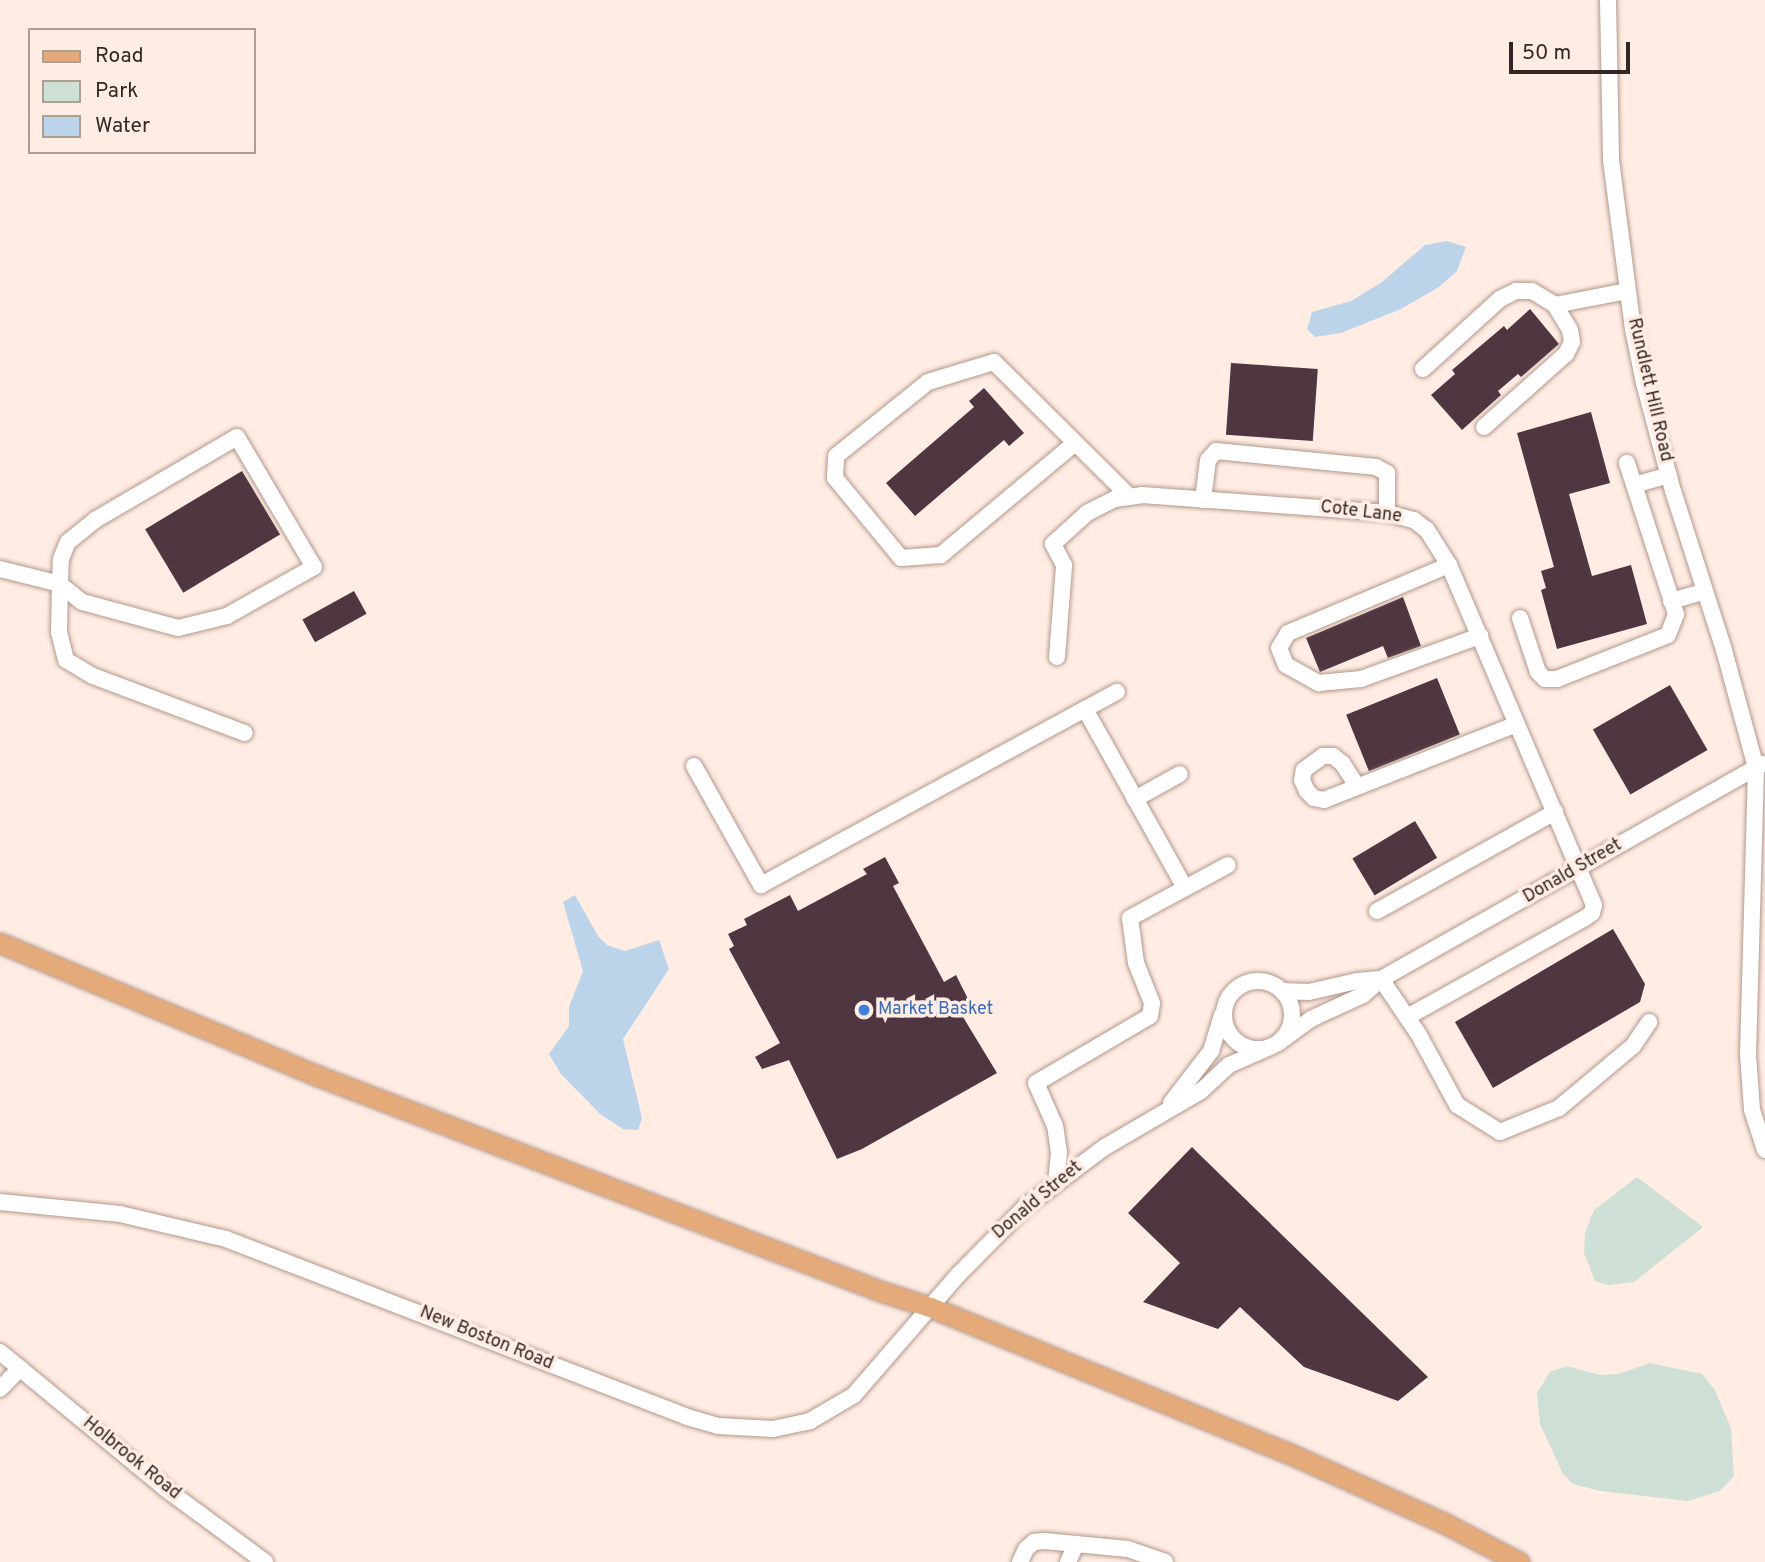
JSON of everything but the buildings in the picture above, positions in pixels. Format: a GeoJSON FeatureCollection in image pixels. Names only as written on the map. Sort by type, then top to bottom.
{"type":"FeatureCollection","features":[{"type":"Feature","properties":{"kind":"main road"},"geometry":{"type":"LineString","coordinates":[[0,943],[406,1110],[880,1291],[930,1307],[1286,1452],[1444,1523],[1519,1562]]}},
{"type":"Feature","properties":{"kind":"street","name":"Rundlett Hill Road"},"geometry":{"type":"LineString","coordinates":[[1608,0],[1611,160],[1627,291],[1644,383],[1669,475],[1753,750],[1760,765],[1748,1054],[1752,1110],[1765,1150]]}},
{"type":"Feature","properties":{"kind":"street"},"geometry":{"type":"LineString","coordinates":[[1423,369],[1500,299],[1516,291],[1532,291],[1555,305],[1570,330],[1572,342],[1566,354],[1484,427]]}},
{"type":"Feature","properties":{"kind":"street"},"geometry":{"type":"LineString","coordinates":[[1555,305],[1627,291]]}},
{"type":"Feature","properties":{"kind":"street"},"geometry":{"type":"LineString","coordinates":[[1075,443],[941,555],[901,558],[835,478],[836,456],[928,382],[994,362],[1129,496]]}},
{"type":"Feature","properties":{"kind":"street"},"geometry":{"type":"LineString","coordinates":[[0,569],[60,584],[82,602],[178,628],[227,616],[314,567],[237,438],[95,520],[68,542],[61,559],[60,584],[59,632],[66,660],[93,676],[245,733]]}},
{"type":"Feature","properties":{"kind":"street"},"geometry":{"type":"LineString","coordinates":[[1203,500],[1208,460],[1216,452],[1376,467],[1387,473],[1387,513]]}},
{"type":"Feature","properties":{"kind":"street"},"geometry":{"type":"LineString","coordinates":[[1520,618],[1538,672],[1545,679],[1557,679],[1668,635],[1676,614],[1627,463]]}},
{"type":"Feature","properties":{"kind":"street"},"geometry":{"type":"LineString","coordinates":[[1634,485],[1669,475]]}},
{"type":"Feature","properties":{"kind":"street","name":"Cote Lane"},"geometry":{"type":"LineString","coordinates":[[1057,657],[1064,565],[1053,544],[1087,513],[1115,499],[1129,496],[1387,513],[1414,520],[1427,530],[1449,565],[1594,905],[1592,913],[1407,1017]]}},
{"type":"Feature","properties":{"kind":"street"},"geometry":{"type":"LineString","coordinates":[[1449,565],[1288,633],[1279,648],[1286,666],[1319,683],[1361,679],[1480,636]]}},
{"type":"Feature","properties":{"kind":"street"},"geometry":{"type":"LineString","coordinates":[[1671,601],[1705,591]]}},
{"type":"Feature","properties":{"kind":"street"},"geometry":{"type":"LineString","coordinates":[[694,766],[761,885],[1116,692]]}},
{"type":"Feature","properties":{"kind":"street"},"geometry":{"type":"LineString","coordinates":[[1085,709],[1185,888]]}},
{"type":"Feature","properties":{"kind":"street"},"geometry":{"type":"LineString","coordinates":[[1357,786],[1517,724]]}},
{"type":"Feature","properties":{"kind":"street","name":"Donald Street"},"geometry":{"type":"LineString","coordinates":[[930,1307],[1007,1223],[1056,1182],[1201,1091],[1229,1065],[1273,1045],[1319,1014],[1363,995],[1381,979],[1760,765]]}},
{"type":"Feature","properties":{"kind":"street"},"geometry":{"type":"LineString","coordinates":[[1135,799],[1180,775]]}},
{"type":"Feature","properties":{"kind":"street"},"geometry":{"type":"LineString","coordinates":[[1377,911],[1555,812]]}},
{"type":"Feature","properties":{"kind":"street"},"geometry":{"type":"LineString","coordinates":[[1056,1182],[1059,1153],[1055,1126],[1035,1083],[1150,1016],[1153,1003],[1136,963],[1130,918],[1228,865]]}},
{"type":"Feature","properties":{"kind":"street"},"geometry":{"type":"LineString","coordinates":[[1381,979],[1407,1017],[1457,1105],[1500,1132],[1559,1108],[1633,1046],[1649,1022]]}},
{"type":"Feature","properties":{"kind":"street","name":"Donald Street"},"geometry":{"type":"LineString","coordinates":[[1162,1113],[1211,1051],[1223,1010],[1233,990],[1242,984],[1264,981],[1282,991],[1309,992],[1357,981],[1381,979]]}},
{"type":"Feature","properties":{"kind":"street"},"geometry":{"type":"LineString","coordinates":[[1223,1010],[1223,1022],[1235,1041],[1256,1049],[1273,1045],[1286,1034],[1292,1013],[1282,991]]}},
{"type":"Feature","properties":{"kind":"street","name":"New Boston Road"},"geometry":{"type":"LineString","coordinates":[[0,1202],[120,1214],[226,1239],[649,1403],[718,1426],[752,1430],[789,1427],[810,1421],[855,1395],[930,1307]]}},
{"type":"Feature","properties":{"kind":"street","name":"Holbrook Road"},"geometry":{"type":"LineString","coordinates":[[0,1352],[166,1489],[265,1562]]}},
{"type":"Feature","properties":{"kind":"street"},"geometry":{"type":"LineString","coordinates":[[0,1389],[20,1368]]}},
{"type":"Feature","properties":{"kind":"street"},"geometry":{"type":"LineString","coordinates":[[1020,1562],[1026,1549],[1034,1542],[1128,1549],[1165,1562]]}},
{"type":"Feature","properties":{"kind":"street"},"geometry":{"type":"LineString","coordinates":[[1068,1562],[1076,1544]]}},
{"type":"Feature","properties":{"kind":"green space"},"geometry":{"type":"Polygon","coordinates":[[[1637,1177],[1703,1227],[1634,1282],[1608,1285],[1595,1281],[1584,1253],[1585,1233],[1594,1210],[1637,1177]]]}},
{"type":"Feature","properties":{"kind":"green space"},"geometry":{"type":"Polygon","coordinates":[[[1650,1363],[1702,1374],[1715,1390],[1731,1428],[1734,1476],[1720,1491],[1688,1501],[1600,1491],[1573,1484],[1563,1474],[1540,1424],[1537,1393],[1550,1372],[1567,1366],[1600,1375],[1618,1374],[1650,1363]]]}},
{"type":"Feature","properties":{"kind":"water"},"geometry":{"type":"Polygon","coordinates":[[[1447,241],[1466,247],[1457,271],[1439,287],[1401,309],[1341,333],[1315,337],[1307,329],[1312,312],[1351,301],[1382,282],[1425,245],[1447,241]]]}},
{"type":"Feature","properties":{"kind":"water"},"geometry":{"type":"Polygon","coordinates":[[[575,895],[598,936],[607,945],[625,951],[659,940],[669,969],[623,1039],[642,1118],[638,1130],[623,1129],[600,1114],[561,1074],[549,1054],[569,1026],[569,1007],[583,971],[563,902],[575,895]]]}},
{"type":"Feature","properties":{"kind":"place","name":"Market Basket"},"geometry":{"type":"Point","coordinates":[864,1010]}}]}
